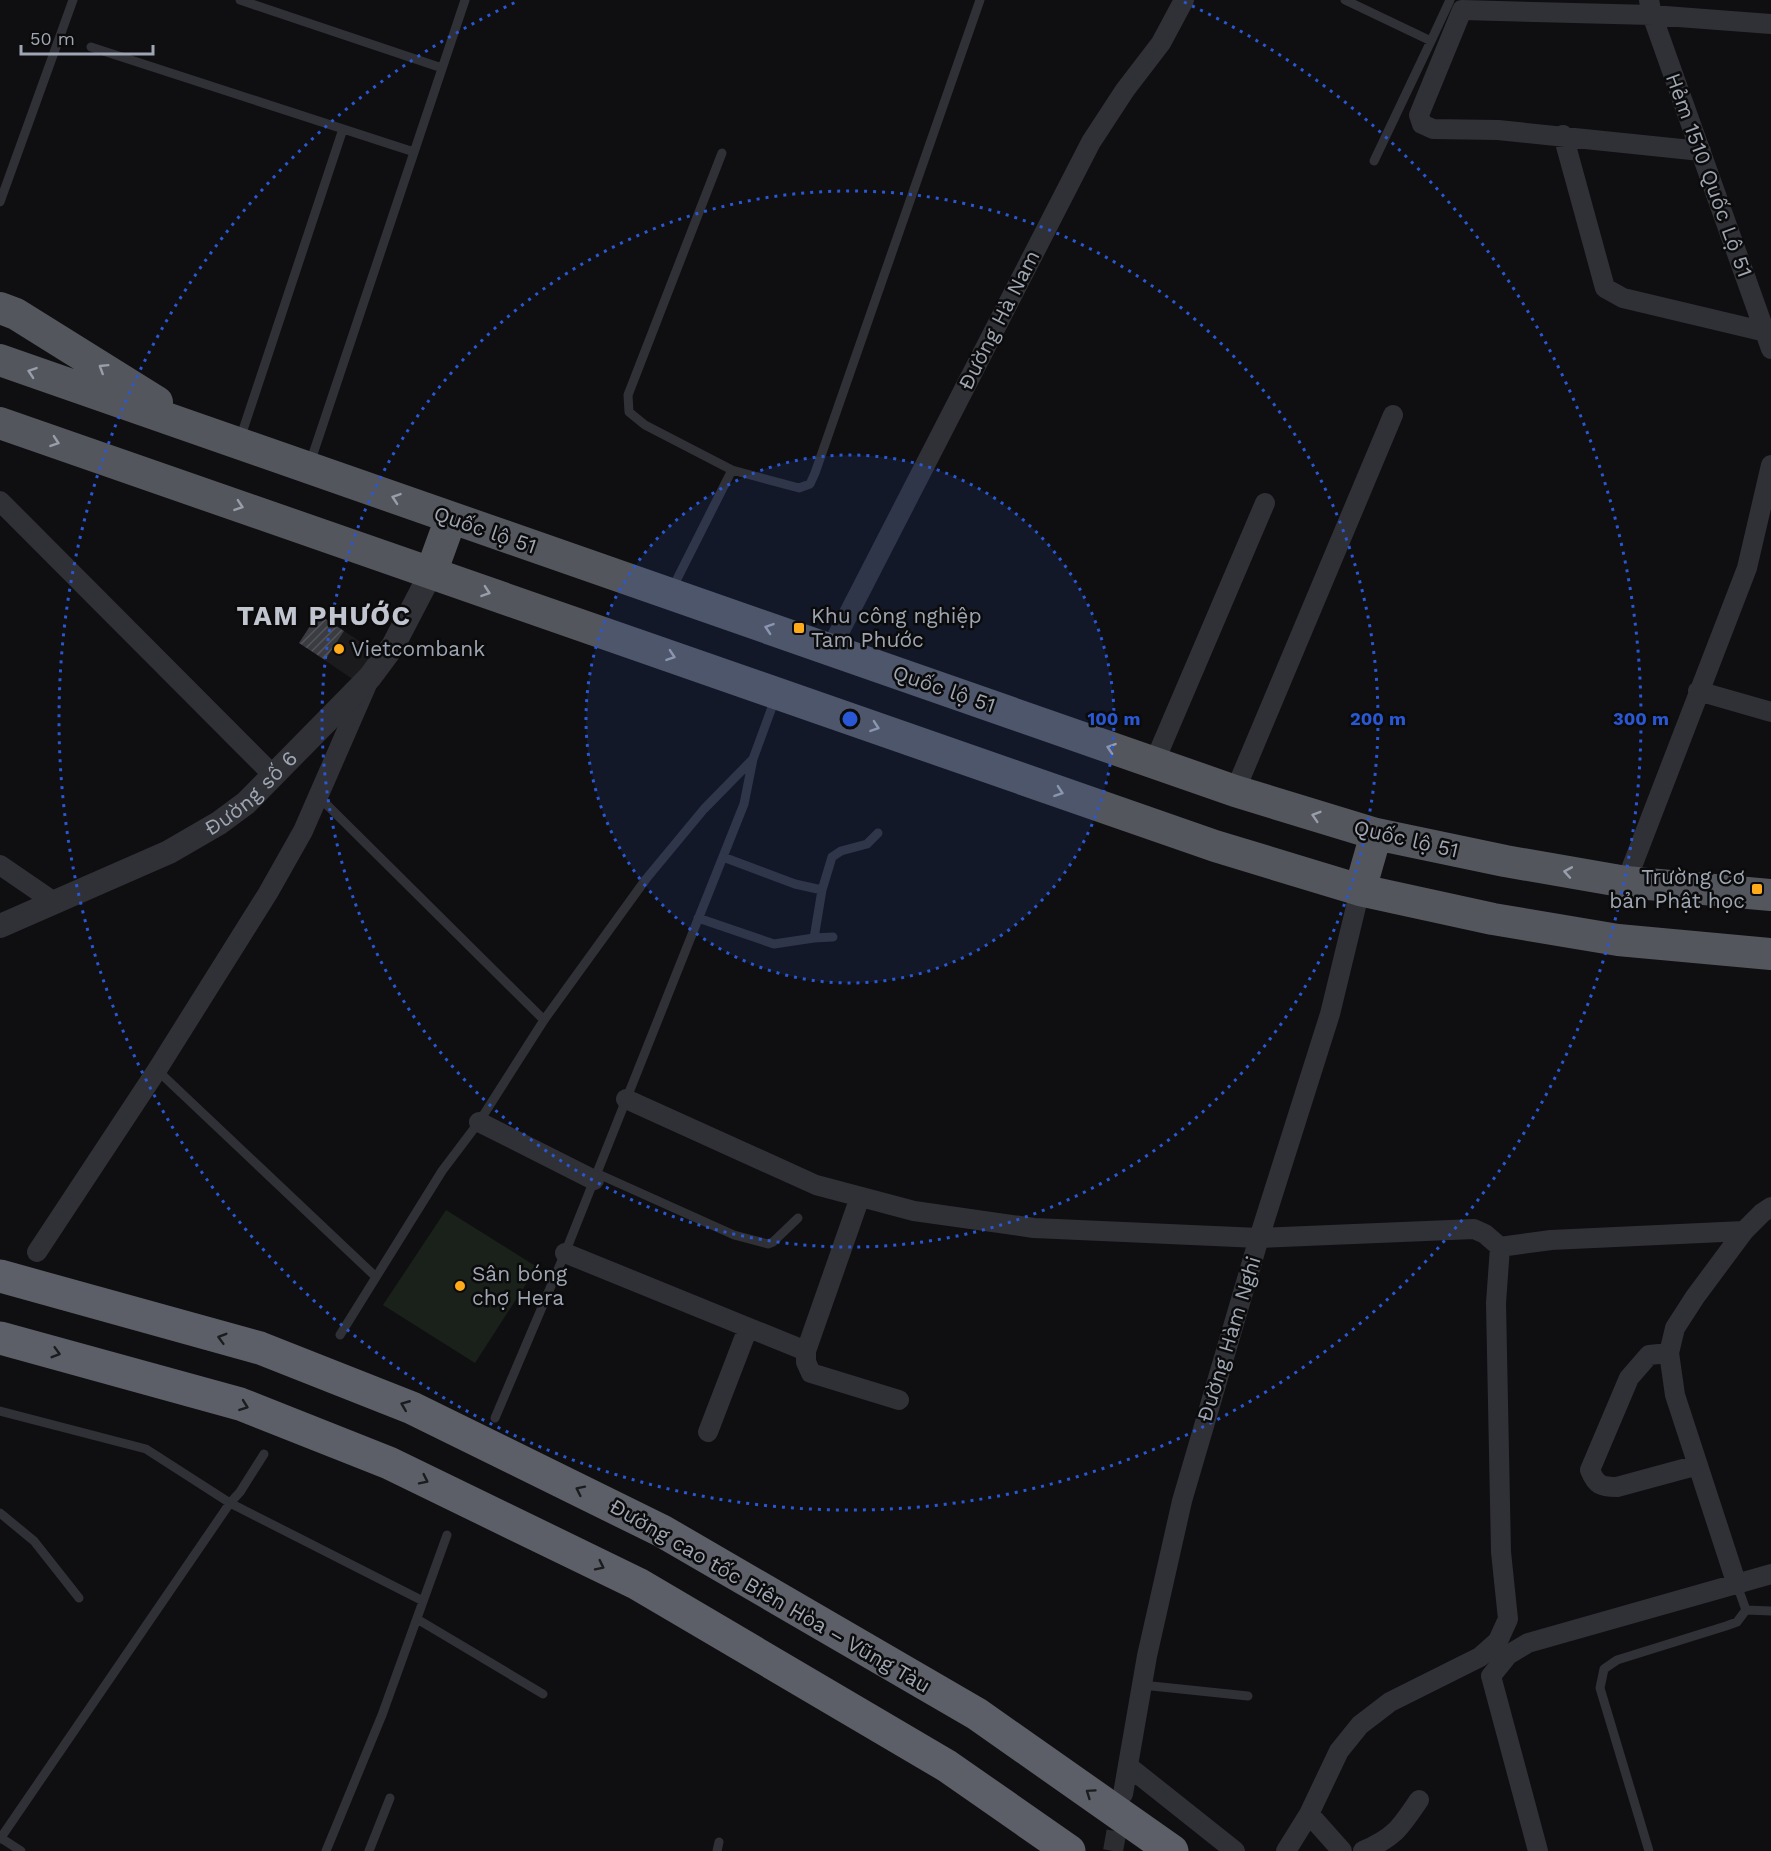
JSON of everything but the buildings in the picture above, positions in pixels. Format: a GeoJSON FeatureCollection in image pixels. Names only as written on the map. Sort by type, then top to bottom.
{"type":"FeatureCollection","features":[{"type":"Feature","properties":{"kind":"highway"},"geometry":{"type":"LineString","coordinates":[[0,308],[16,314],[206,432]]}},
{"type":"Feature","properties":{"kind":"highway","name":"Quốc lộ 51"},"geometry":{"type":"LineString","coordinates":[[0,360],[1235,791],[1376,834],[1505,861],[1626,882],[1771,895]]}},
{"type":"Feature","properties":{"kind":"highway"},"geometry":{"type":"LineString","coordinates":[[2,424],[1215,846],[1360,890],[1493,919],[1618,940],[1771,954]]}},
{"type":"Feature","properties":{"kind":"highway"},"geometry":{"type":"LineString","coordinates":[[431,573],[451,518]]}},
{"type":"Feature","properties":{"kind":"highway"},"geometry":{"type":"LineString","coordinates":[[1360,890],[1376,834]]}},
{"type":"Feature","properties":{"kind":"highway","name":"Đường cao tốc Biên Hòa – Vũng Tàu"},"geometry":{"type":"LineString","coordinates":[[0,1276],[260,1348],[412,1408],[652,1526],[977,1714],[1172,1851]]}},
{"type":"Feature","properties":{"kind":"highway"},"geometry":{"type":"LineString","coordinates":[[0,1338],[240,1404],[389,1463],[638,1584],[947,1766],[1069,1851]]}},
{"type":"Feature","properties":{"kind":"street","name":"Đường Hà Nam"},"geometry":{"type":"LineString","coordinates":[[830,650],[1091,142],[1125,90],[1161,43],[1184,0]]}},
{"type":"Feature","properties":{"kind":"street"},"geometry":{"type":"LineString","coordinates":[[1701,151],[1563,135],[1498,130],[1433,129],[1422,124],[1419,115],[1462,10],[1651,8],[1771,24]]}},
{"type":"Feature","properties":{"kind":"street","name":"Hẻm 1510 Quốc Lộ 51"},"geometry":{"type":"LineString","coordinates":[[1651,8],[1769,340]]}},
{"type":"Feature","properties":{"kind":"street"},"geometry":{"type":"LineString","coordinates":[[1563,135],[1605,288],[1623,298],[1769,340]]}},
{"type":"Feature","properties":{"kind":"street"},"geometry":{"type":"LineString","coordinates":[[1235,791],[1393,415]]}},
{"type":"Feature","properties":{"kind":"street"},"geometry":{"type":"LineString","coordinates":[[1626,882],[1747,568],[1771,465]]}},
{"type":"Feature","properties":{"kind":"street"},"geometry":{"type":"LineString","coordinates":[[0,501],[274,776]]}},
{"type":"Feature","properties":{"kind":"street"},"geometry":{"type":"LineString","coordinates":[[1154,763],[1265,503]]}},
{"type":"Feature","properties":{"kind":"street","name":"Đường số 6"},"geometry":{"type":"LineString","coordinates":[[0,926],[193,839],[246,803],[370,677],[393,646],[431,573]]}},
{"type":"Feature","properties":{"kind":"street"},"geometry":{"type":"LineString","coordinates":[[37,1252],[157,1070],[268,893],[303,831],[370,677]]}},
{"type":"Feature","properties":{"kind":"street"},"geometry":{"type":"LineString","coordinates":[[1698,691],[1771,712]]}},
{"type":"Feature","properties":{"kind":"street"},"geometry":{"type":"LineString","coordinates":[[0,865],[54,902]]}},
{"type":"Feature","properties":{"kind":"street","name":"Đường Hàm Nghi"},"geometry":{"type":"LineString","coordinates":[[1123,1794],[1142,1685],[1182,1501],[1259,1238],[1330,1014],[1360,890]]}},
{"type":"Feature","properties":{"kind":"street"},"geometry":{"type":"LineString","coordinates":[[626,1099],[816,1185],[914,1211],[1034,1228],[1259,1238],[1474,1229],[1485,1234],[1500,1247],[1551,1240],[1744,1231]]}},
{"type":"Feature","properties":{"kind":"street"},"geometry":{"type":"LineString","coordinates":[[479,1122],[595,1176]]}},
{"type":"Feature","properties":{"kind":"street"},"geometry":{"type":"LineString","coordinates":[[860,1197],[806,1351],[806,1362],[811,1373],[899,1400]]}},
{"type":"Feature","properties":{"kind":"street"},"geometry":{"type":"LineString","coordinates":[[1737,1584],[1675,1395],[1669,1353],[1675,1328],[1695,1297],[1744,1231],[1771,1207]]}},
{"type":"Feature","properties":{"kind":"street"},"geometry":{"type":"LineString","coordinates":[[1286,1851],[1309,1814],[1339,1751],[1360,1725],[1390,1702],[1480,1657],[1498,1641],[1508,1618],[1501,1552],[1496,1302],[1500,1247]]}},
{"type":"Feature","properties":{"kind":"street"},"geometry":{"type":"LineString","coordinates":[[565,1253],[806,1351]]}},
{"type":"Feature","properties":{"kind":"street"},"geometry":{"type":"LineString","coordinates":[[708,1432],[748,1328]]}},
{"type":"Feature","properties":{"kind":"street"},"geometry":{"type":"LineString","coordinates":[[1669,1353],[1649,1355],[1629,1378],[1590,1470],[1593,1480],[1603,1487],[1617,1486],[1698,1465]]}},
{"type":"Feature","properties":{"kind":"street"},"geometry":{"type":"LineString","coordinates":[[1538,1851],[1491,1676],[1508,1655],[1528,1643],[1771,1574]]}},
{"type":"Feature","properties":{"kind":"street"},"geometry":{"type":"LineString","coordinates":[[1128,1766],[1235,1851]]}},
{"type":"Feature","properties":{"kind":"street"},"geometry":{"type":"LineString","coordinates":[[1363,1851],[1396,1833],[1419,1800]]}},
{"type":"Feature","properties":{"kind":"street"},"geometry":{"type":"LineString","coordinates":[[1309,1814],[1342,1851]]}},
{"type":"Feature","properties":{"kind":"lane"},"geometry":{"type":"LineString","coordinates":[[0,202],[4,178],[73,0]]}},
{"type":"Feature","properties":{"kind":"lane"},"geometry":{"type":"LineString","coordinates":[[240,0],[442,68]]}},
{"type":"Feature","properties":{"kind":"lane"},"geometry":{"type":"LineString","coordinates":[[309,468],[465,0]]}},
{"type":"Feature","properties":{"kind":"lane"},"geometry":{"type":"LineString","coordinates":[[722,153],[628,395],[628,412],[645,425],[732,470],[799,488],[810,484],[815,473],[980,0]]}},
{"type":"Feature","properties":{"kind":"lane"},"geometry":{"type":"LineString","coordinates":[[1345,0],[1431,41]]}},
{"type":"Feature","properties":{"kind":"lane"},"geometry":{"type":"LineString","coordinates":[[1374,161],[1450,0]]}},
{"type":"Feature","properties":{"kind":"lane"},"geometry":{"type":"LineString","coordinates":[[91,47],[414,152]]}},
{"type":"Feature","properties":{"kind":"lane"},"geometry":{"type":"LineString","coordinates":[[239,444],[343,129]]}},
{"type":"Feature","properties":{"kind":"lane"},"geometry":{"type":"LineString","coordinates":[[669,594],[732,470]]}},
{"type":"Feature","properties":{"kind":"lane"},"geometry":{"type":"LineString","coordinates":[[495,1418],[565,1253],[744,804],[753,759],[777,694]]}},
{"type":"Feature","properties":{"kind":"lane"},"geometry":{"type":"LineString","coordinates":[[340,1335],[442,1171],[479,1122],[544,1020],[646,879],[704,809],[753,759]]}},
{"type":"Feature","properties":{"kind":"lane"},"geometry":{"type":"LineString","coordinates":[[318,796],[544,1020]]}},
{"type":"Feature","properties":{"kind":"lane"},"geometry":{"type":"LineString","coordinates":[[814,938],[822,890],[832,857],[841,851],[867,844],[878,832]]}},
{"type":"Feature","properties":{"kind":"lane"},"geometry":{"type":"LineString","coordinates":[[723,857],[795,884],[822,890]]}},
{"type":"Feature","properties":{"kind":"lane"},"geometry":{"type":"LineString","coordinates":[[698,918],[774,944],[834,937]]}},
{"type":"Feature","properties":{"kind":"lane"},"geometry":{"type":"LineString","coordinates":[[157,1070],[375,1278]]}},
{"type":"Feature","properties":{"kind":"lane"},"geometry":{"type":"LineString","coordinates":[[595,1176],[734,1235],[768,1244],[798,1218]]}},
{"type":"Feature","properties":{"kind":"lane"},"geometry":{"type":"LineString","coordinates":[[0,1411],[146,1449],[230,1503],[423,1601]]}},
{"type":"Feature","properties":{"kind":"lane"},"geometry":{"type":"LineString","coordinates":[[21,1851],[0,1839],[264,1454]]}},
{"type":"Feature","properties":{"kind":"lane"},"geometry":{"type":"LineString","coordinates":[[0,1513],[34,1541],[79,1598]]}},
{"type":"Feature","properties":{"kind":"lane"},"geometry":{"type":"LineString","coordinates":[[326,1851],[382,1714],[447,1535]]}},
{"type":"Feature","properties":{"kind":"lane"},"geometry":{"type":"LineString","coordinates":[[1737,1584],[1746,1610]]}},
{"type":"Feature","properties":{"kind":"lane"},"geometry":{"type":"LineString","coordinates":[[1746,1610],[1771,1611]]}},
{"type":"Feature","properties":{"kind":"lane"},"geometry":{"type":"LineString","coordinates":[[1649,1851],[1600,1688],[1604,1670],[1617,1660],[1737,1622],[1746,1610]]}},
{"type":"Feature","properties":{"kind":"lane"},"geometry":{"type":"LineString","coordinates":[[417,1619],[543,1694]]}},
{"type":"Feature","properties":{"kind":"lane"},"geometry":{"type":"LineString","coordinates":[[1142,1685],[1248,1696]]}},
{"type":"Feature","properties":{"kind":"lane"},"geometry":{"type":"LineString","coordinates":[[369,1851],[390,1798]]}},
{"type":"Feature","properties":{"kind":"shaded area","name":"Vietcombank"},"geometry":{"type":"Polygon","coordinates":[[[318,614],[379,654],[357,682],[299,643],[318,614]]]}},
{"type":"Feature","properties":{"kind":"shaded area","name":"Sân bóng chợ Hera"},"geometry":{"type":"Polygon","coordinates":[[[446,1210],[537,1267],[475,1363],[383,1305],[446,1210]]]}},
{"type":"Feature","properties":{"kind":"tunnel"},"geometry":{"type":"LineString","coordinates":[[1113,1851],[1121,1806]]}},
{"type":"Feature","properties":{"kind":"place","name":"Khu công nghiệp Tam Phước"},"geometry":{"type":"Point","coordinates":[799,628]}},
{"type":"Feature","properties":{"kind":"place","name":"Vietcombank"},"geometry":{"type":"Point","coordinates":[339,649]}},
{"type":"Feature","properties":{"kind":"place","name":"Trường Cơ bản Phật học"},"geometry":{"type":"Point","coordinates":[1757,889]}},
{"type":"Feature","properties":{"kind":"place","name":"Sân bóng chợ Hera"},"geometry":{"type":"Point","coordinates":[460,1286]}},
{"type":"Feature","properties":{"kind":"district","name":"TAM PHƯỚC"},"geometry":{"type":"Point","coordinates":[324,616]}}]}
